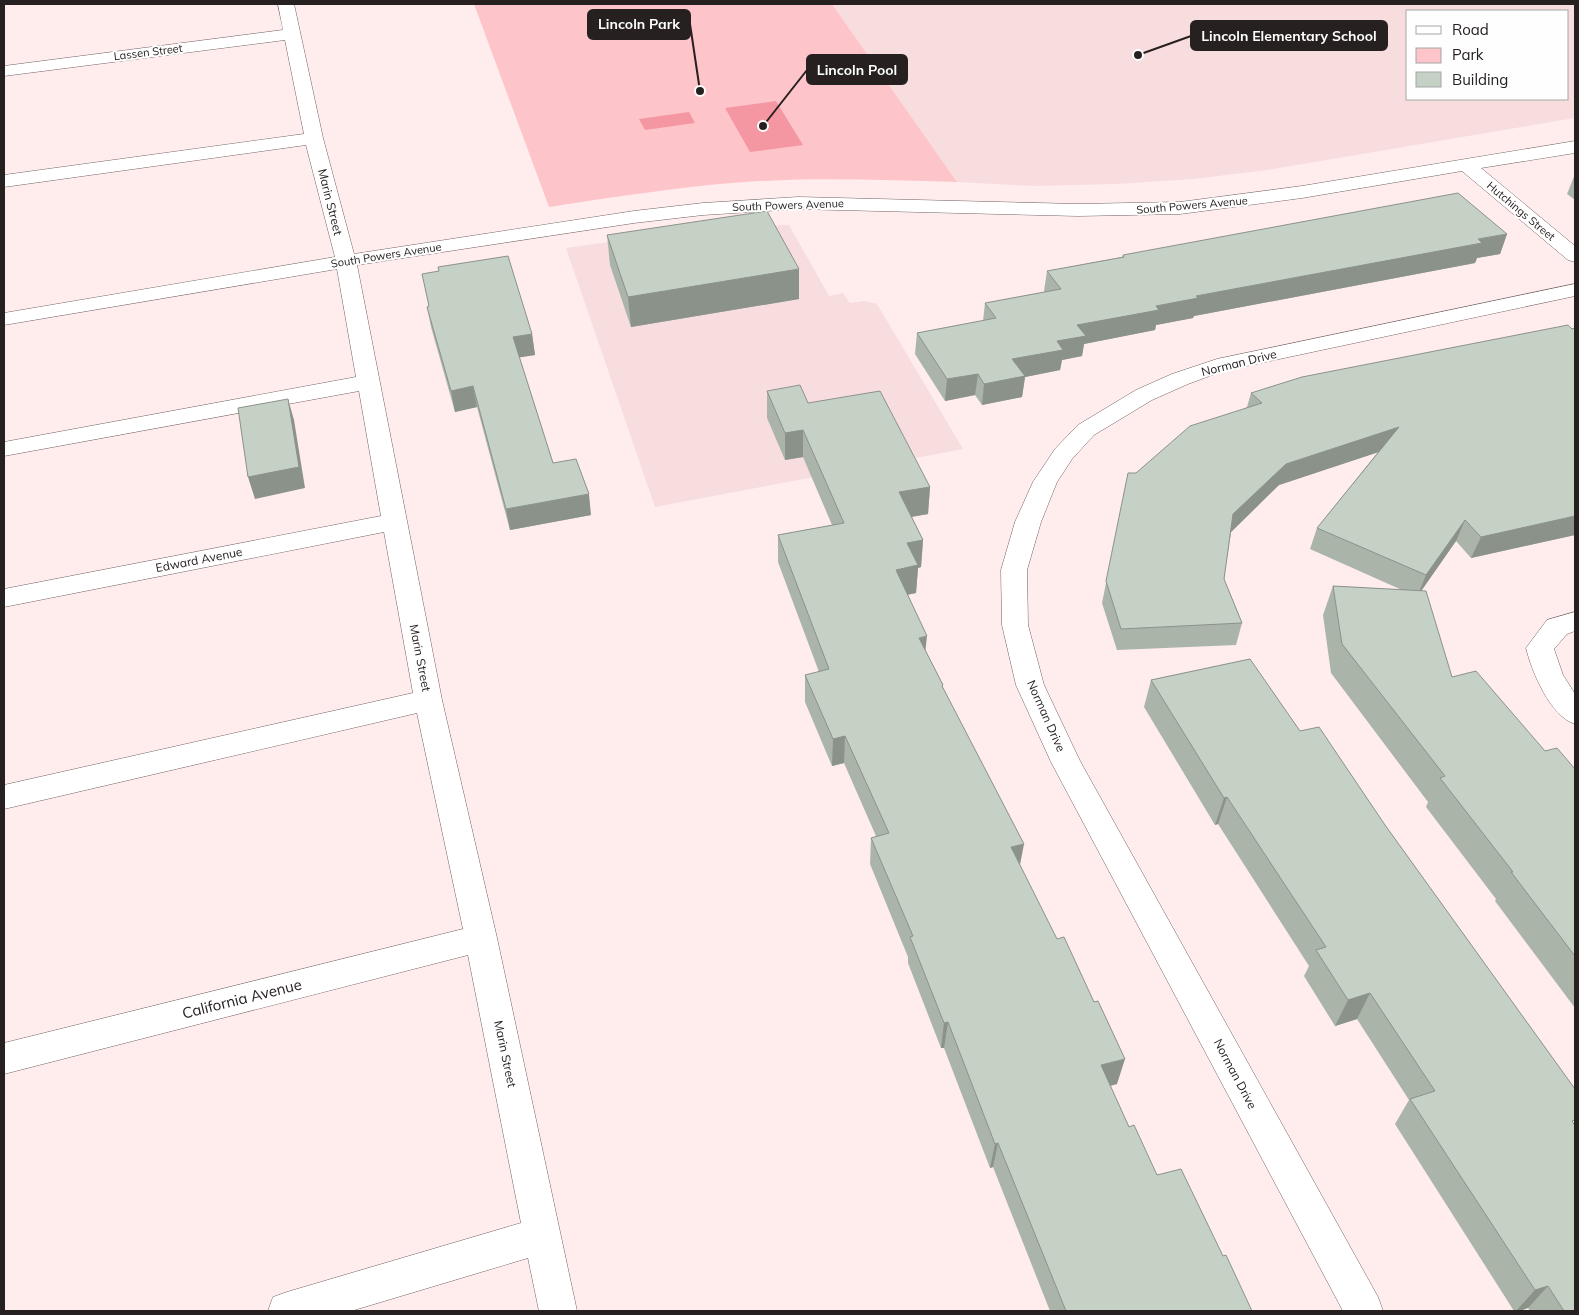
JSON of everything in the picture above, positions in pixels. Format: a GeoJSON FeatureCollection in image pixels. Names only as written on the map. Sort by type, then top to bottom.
{"type":"FeatureCollection","features":[{"type":"Feature","properties":{"kind":"street","name":"Marin Street"},"geometry":{"type":"LineString","coordinates":[[286,4],[314,138],[346,261],[393,522],[428,700],[481,938],[558,1311]]}},
{"type":"Feature","properties":{"kind":"street","name":"Lassen Street"},"geometry":{"type":"LineString","coordinates":[[4,71],[292,34]]}},
{"type":"Feature","properties":{"kind":"street"},"geometry":{"type":"LineString","coordinates":[[4,181],[314,138]]}},
{"type":"Feature","properties":{"kind":"street","name":"South Powers Avenue"},"geometry":{"type":"LineString","coordinates":[[4,319],[346,261],[634,217],[703,209],[798,204],[1078,210],[1180,208],[1232,202],[1575,147]]}},
{"type":"Feature","properties":{"kind":"street","name":"Hutchings Street"},"geometry":{"type":"LineString","coordinates":[[1466,165],[1575,256]]}},
{"type":"Feature","properties":{"kind":"street","name":"Norman Drive"},"geometry":{"type":"LineString","coordinates":[[1364,1311],[1066,762],[1030,685],[1015,625],[1014,570],[1028,522],[1038,498],[1045,482],[1063,454],[1086,430],[1144,394],[1217,366],[1575,290]]}},
{"type":"Feature","properties":{"kind":"street"},"geometry":{"type":"LineString","coordinates":[[4,449],[369,382]]}},
{"type":"Feature","properties":{"kind":"street","name":"Edward Avenue"},"geometry":{"type":"LineString","coordinates":[[4,598],[393,522]]}},
{"type":"Feature","properties":{"kind":"street"},"geometry":{"type":"LineString","coordinates":[[1575,621],[1557,627],[1540,648],[1544,667],[1565,701],[1575,713]]}},
{"type":"Feature","properties":{"kind":"street"},"geometry":{"type":"LineString","coordinates":[[4,797],[428,700]]}},
{"type":"Feature","properties":{"kind":"street","name":"California Avenue"},"geometry":{"type":"LineString","coordinates":[[4,1059],[481,938]]}},
{"type":"Feature","properties":{"kind":"street"},"geometry":{"type":"LineString","coordinates":[[287,1311],[542,1235]]}},
{"type":"Feature","properties":{"kind":"shaded area"},"geometry":{"type":"Polygon","coordinates":[[[832,4],[1575,4],[1575,118],[1267,170],[1194,179],[1115,184],[1035,186],[957,182],[832,4]]]}},
{"type":"Feature","properties":{"kind":"shaded area"},"geometry":{"type":"Polygon","coordinates":[[[776,101],[803,145],[750,152],[725,108],[776,101]]]}},
{"type":"Feature","properties":{"kind":"shaded area"},"geometry":{"type":"Polygon","coordinates":[[[689,112],[695,123],[645,130],[639,119],[689,112]]]}},
{"type":"Feature","properties":{"kind":"shaded area"},"geometry":{"type":"Polygon","coordinates":[[[789,225],[829,296],[843,293],[850,303],[864,301],[877,304],[963,449],[655,507],[566,248],[643,237],[748,226],[789,225]]]}},
{"type":"Feature","properties":{"kind":"green space"},"geometry":{"type":"Polygon","coordinates":[[[474,4],[832,4],[957,182],[824,179],[771,180],[670,189],[549,207],[474,4]]]}},
{"type":"Feature","properties":{"kind":"building"},"geometry":{"type":"Polygon","coordinates":[[[1458,193],[1507,234],[1478,239],[1482,243],[1196,296],[1198,298],[1156,306],[1159,310],[1077,325],[1086,336],[1057,341],[1063,350],[1012,359],[1025,376],[984,384],[978,374],[947,379],[917,333],[996,318],[985,303],[1061,289],[1047,271],[1124,257],[1123,255],[1458,193]]]}},
{"type":"Feature","properties":{"kind":"building"},"geometry":{"type":"Polygon","coordinates":[[[767,211],[799,269],[628,297],[607,235],[767,211]]]}},
{"type":"Feature","properties":{"kind":"building"},"geometry":{"type":"Polygon","coordinates":[[[508,256],[532,334],[513,337],[553,463],[576,459],[589,494],[506,509],[473,386],[451,391],[427,307],[429,306],[422,274],[439,271],[438,267],[508,256]]]}},
{"type":"Feature","properties":{"kind":"building"},"geometry":{"type":"Polygon","coordinates":[[[1568,325],[1572,329],[1575,328],[1575,516],[1481,537],[1465,520],[1426,575],[1317,528],[1399,427],[1286,464],[1233,514],[1224,579],[1242,623],[1121,629],[1106,581],[1128,473],[1136,473],[1190,426],[1262,403],[1251,393],[1302,377],[1568,325]]]}},
{"type":"Feature","properties":{"kind":"building"},"geometry":{"type":"Polygon","coordinates":[[[800,385],[808,403],[880,391],[930,487],[899,492],[923,540],[907,543],[918,565],[896,570],[927,636],[919,638],[1024,844],[1011,847],[1057,939],[1064,937],[1094,1002],[1098,1001],[1125,1059],[1101,1065],[1129,1127],[1134,1125],[1157,1175],[1181,1169],[1223,1256],[1226,1255],[1252,1311],[1066,1311],[998,1143],[995,1144],[948,1022],[944,1023],[910,937],[913,936],[871,838],[889,833],[845,736],[833,739],[805,675],[829,669],[778,535],[844,523],[803,430],[785,433],[767,391],[800,385]]]}},
{"type":"Feature","properties":{"kind":"building"},"geometry":{"type":"Polygon","coordinates":[[[288,399],[299,467],[248,477],[238,408],[288,399]]]}},
{"type":"Feature","properties":{"kind":"building"},"geometry":{"type":"Polygon","coordinates":[[[1333,586],[1426,591],[1452,677],[1476,671],[1545,751],[1557,748],[1575,769],[1575,956],[1440,778],[1445,776],[1342,644],[1333,586]]]}},
{"type":"Feature","properties":{"kind":"building"},"geometry":{"type":"Polygon","coordinates":[[[1250,659],[1300,731],[1319,727],[1385,825],[1575,1089],[1575,1120],[1572,1121],[1575,1126],[1575,1311],[1564,1311],[1548,1286],[1535,1290],[1410,1099],[1435,1091],[1370,993],[1348,1000],[1316,950],[1326,947],[1227,797],[1224,798],[1151,680],[1250,659]]]}},
{"type":"Feature","properties":{"kind":"place","name":"Lincoln Elementary School"},"geometry":{"type":"Point","coordinates":[1138,55]}},
{"type":"Feature","properties":{"kind":"place","name":"Lincoln Park"},"geometry":{"type":"Point","coordinates":[700,91]}},
{"type":"Feature","properties":{"kind":"place","name":"Lincoln Pool"},"geometry":{"type":"Point","coordinates":[763,126]}}]}
